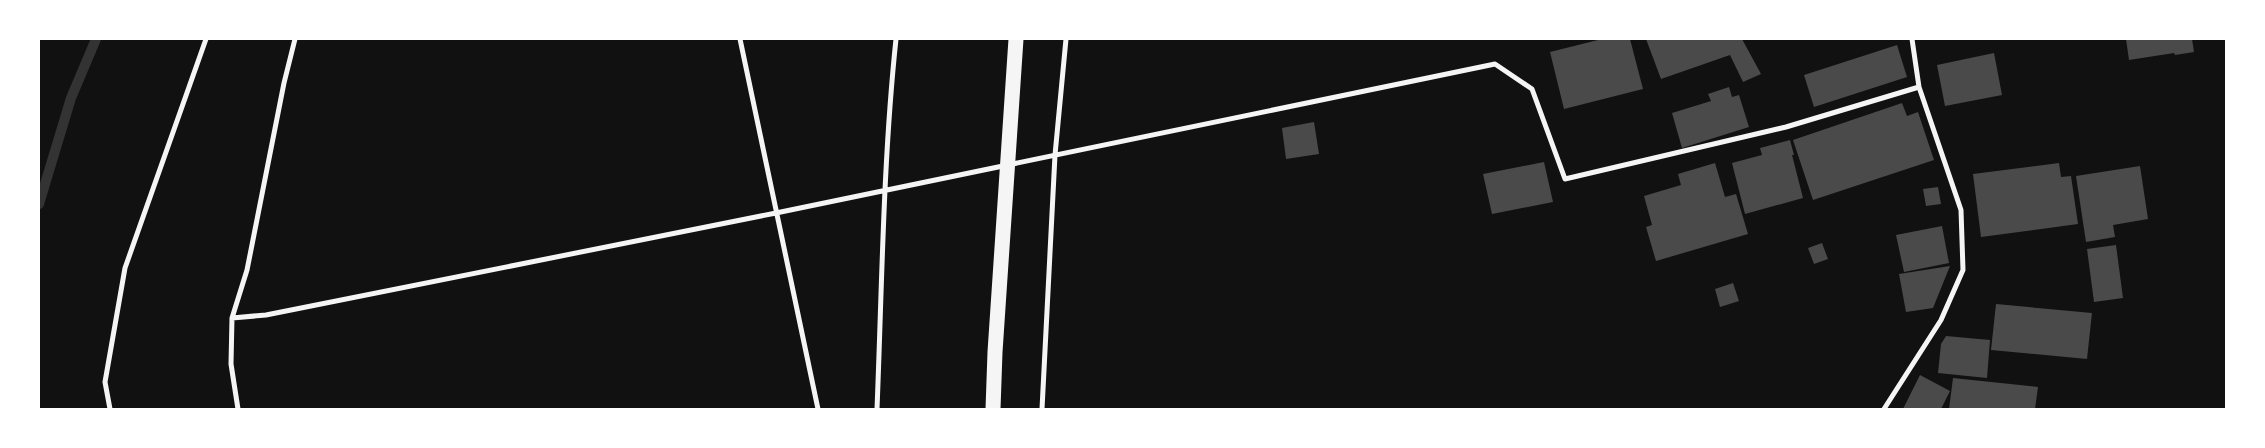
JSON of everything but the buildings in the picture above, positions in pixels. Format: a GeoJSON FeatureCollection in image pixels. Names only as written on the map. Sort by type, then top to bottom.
{"type":"FeatureCollection","features":[{"type":"Feature","properties":{"kind":"highway"},"geometry":{"type":"LineString","coordinates":[[994,409],[996,333],[1016,39]]}},
{"type":"Feature","properties":{"kind":"street"},"geometry":{"type":"LineString","coordinates":[[110,409],[105,382],[125,268],[206,39]]}},
{"type":"Feature","properties":{"kind":"street"},"geometry":{"type":"LineString","coordinates":[[238,409],[231,364],[232,318],[247,270],[284,83],[295,39]]}},
{"type":"Feature","properties":{"kind":"street"},"geometry":{"type":"LineString","coordinates":[[740,39],[818,409]]}},
{"type":"Feature","properties":{"kind":"street"},"geometry":{"type":"LineString","coordinates":[[877,409],[885,190],[891,84],[896,39]]}},
{"type":"Feature","properties":{"kind":"street"},"geometry":{"type":"LineString","coordinates":[[1042,409],[1055,155],[1066,39]]}},
{"type":"Feature","properties":{"kind":"street"},"geometry":{"type":"LineString","coordinates":[[1884,409],[1941,320],[1963,270],[1961,210],[1919,87],[1912,39]]}},
{"type":"Feature","properties":{"kind":"street"},"geometry":{"type":"LineString","coordinates":[[232,318],[266,315],[776,213],[1495,64],[1532,89],[1565,179],[1786,128],[1919,87]]}},
{"type":"Feature","properties":{"kind":"waterway"},"geometry":{"type":"LineString","coordinates":[[39,204],[71,98],[96,39]]}}]}
